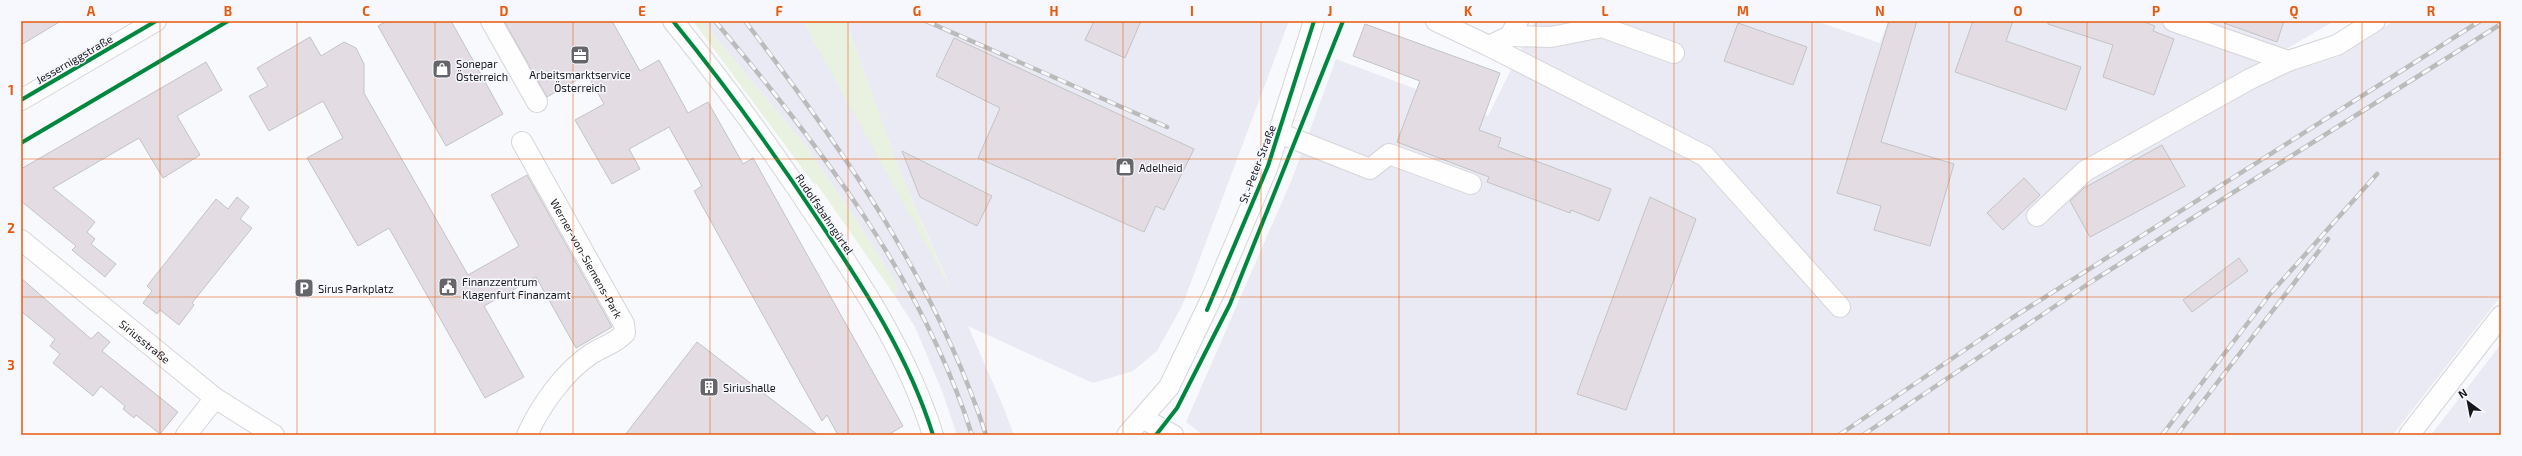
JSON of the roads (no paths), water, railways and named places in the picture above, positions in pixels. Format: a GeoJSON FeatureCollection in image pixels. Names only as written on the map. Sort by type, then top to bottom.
{"type":"FeatureCollection","features":[{"type":"Feature","properties":{"kind":"street","name":"Jesserniggstraße"},"geometry":{"type":"LineString","coordinates":[[21,100],[156,21]]}},
{"type":"Feature","properties":{"kind":"street"},"geometry":{"type":"LineString","coordinates":[[491,21],[537,102]]}},
{"type":"Feature","properties":{"kind":"street","name":"Rudolfsbahngürtel"},"geometry":{"type":"LineString","coordinates":[[673,21],[735,100],[864,289],[892,337],[916,389],[933,435]]}},
{"type":"Feature","properties":{"kind":"street","name":"St.-Peter-Straße"},"geometry":{"type":"LineString","coordinates":[[1127,435],[1144,419],[1169,387],[1206,310],[1265,173],[1279,134],[1314,21]]}},
{"type":"Feature","properties":{"kind":"street"},"geometry":{"type":"LineString","coordinates":[[1436,21],[1489,46],[1704,156],[1840,307]]}},
{"type":"Feature","properties":{"kind":"street"},"geometry":{"type":"LineString","coordinates":[[2173,21],[2288,62]]}},
{"type":"Feature","properties":{"kind":"street"},"geometry":{"type":"LineString","coordinates":[[2037,216],[2085,171],[2250,79],[2288,62],[2337,45],[2376,21]]}},
{"type":"Feature","properties":{"kind":"street"},"geometry":{"type":"LineString","coordinates":[[1489,46],[1514,28],[1551,37],[1602,27],[1674,53]]}},
{"type":"Feature","properties":{"kind":"street"},"geometry":{"type":"LineString","coordinates":[[1279,134],[1370,169],[1388,154],[1471,184]]}},
{"type":"Feature","properties":{"kind":"street","name":"Werner-von-Siemens-Park"},"geometry":{"type":"LineString","coordinates":[[522,142],[624,324],[624,333],[618,341],[591,353],[575,367],[535,418],[527,435]]}},
{"type":"Feature","properties":{"kind":"street","name":"Siriusstraße"},"geometry":{"type":"LineString","coordinates":[[21,240],[215,398],[274,435]]}},
{"type":"Feature","properties":{"kind":"street"},"geometry":{"type":"LineString","coordinates":[[2409,435],[2498,327]]}},
{"type":"Feature","properties":{"kind":"street"},"geometry":{"type":"LineString","coordinates":[[186,435],[215,398]]}},
{"type":"Feature","properties":{"kind":"street"},"geometry":{"type":"LineString","coordinates":[[1144,419],[1173,435]]}},
{"type":"Feature","properties":{"kind":"railway"},"geometry":{"type":"LineString","coordinates":[[715,21],[792,116],[829,165],[864,216],[896,268],[925,322],[951,377],[972,435]]}},
{"type":"Feature","properties":{"kind":"railway"},"geometry":{"type":"LineString","coordinates":[[745,21],[817,118],[851,167],[883,218],[941,323],[965,378],[986,435]]}},
{"type":"Feature","properties":{"kind":"railway"},"geometry":{"type":"LineString","coordinates":[[926,21],[1167,127]]}},
{"type":"Feature","properties":{"kind":"railway"},"geometry":{"type":"LineString","coordinates":[[1839,435],[2012,318],[2480,21]]}},
{"type":"Feature","properties":{"kind":"railway"},"geometry":{"type":"LineString","coordinates":[[1863,435],[2094,280],[2501,24]]}},
{"type":"Feature","properties":{"kind":"railway"},"geometry":{"type":"LineString","coordinates":[[2162,435],[2270,294],[2377,174]]}},
{"type":"Feature","properties":{"kind":"railway"},"geometry":{"type":"LineString","coordinates":[[2177,435],[2328,239]]}},
{"type":"Feature","properties":{"kind":"place","name":"Arbeitsmarktservice Österreich"},"geometry":{"type":"Point","coordinates":[580,55]}},
{"type":"Feature","properties":{"kind":"place","name":"Sonepar Österreich"},"geometry":{"type":"Point","coordinates":[442,69]}},
{"type":"Feature","properties":{"kind":"place","name":"Adelheid"},"geometry":{"type":"Point","coordinates":[1125,167]}},
{"type":"Feature","properties":{"kind":"place","name":"Finanzzentrum Klagenfurt Finanzamt"},"geometry":{"type":"Point","coordinates":[448,287]}},
{"type":"Feature","properties":{"kind":"place","name":"Sirus Parkplatz"},"geometry":{"type":"Point","coordinates":[304,288]}},
{"type":"Feature","properties":{"kind":"place","name":"Siriushalle"},"geometry":{"type":"Point","coordinates":[709,387]}}]}
